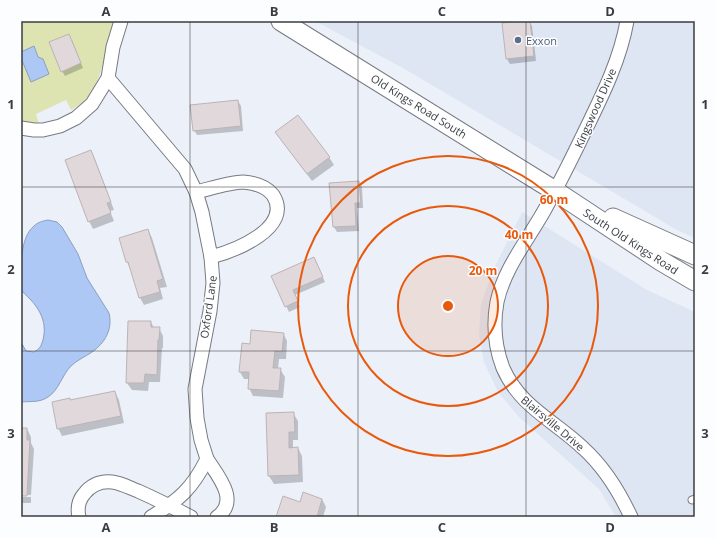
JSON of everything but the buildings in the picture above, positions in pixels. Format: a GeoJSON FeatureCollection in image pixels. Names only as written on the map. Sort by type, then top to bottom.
{"type":"FeatureCollection","features":[{"type":"Feature","properties":{"kind":"street"},"geometry":{"type":"LineString","coordinates":[[21,128],[34,130],[52,129],[68,123],[76,118],[92,104],[108,78],[114,46],[121,21]]}},
{"type":"Feature","properties":{"kind":"street","name":"Old Kings Road South"},"geometry":{"type":"LineString","coordinates":[[281,21],[555,192]]}},
{"type":"Feature","properties":{"kind":"street","name":"Kingswood Drive"},"geometry":{"type":"LineString","coordinates":[[555,192],[610,78],[623,40],[627,21]]}},
{"type":"Feature","properties":{"kind":"street","name":"Oxford Lane"},"geometry":{"type":"LineString","coordinates":[[108,78],[185,169],[196,192],[207,232],[213,283],[210,311],[195,389],[197,418],[207,460]]}},
{"type":"Feature","properties":{"kind":"street"},"geometry":{"type":"LineString","coordinates":[[196,192],[242,182],[254,183],[268,189],[276,200],[277,210],[272,225],[258,237],[211,257]]}},
{"type":"Feature","properties":{"kind":"street","name":"South Old Kings Road"},"geometry":{"type":"LineString","coordinates":[[555,192],[695,256]]}},
{"type":"Feature","properties":{"kind":"street","name":"South Old Kings Road"},"geometry":{"type":"LineString","coordinates":[[555,192],[661,261],[695,281]]}},
{"type":"Feature","properties":{"kind":"street","name":"Blairsville Drive"},"geometry":{"type":"LineString","coordinates":[[555,192],[513,262],[503,284],[495,315],[495,334],[498,349],[506,374],[520,394],[533,409],[559,428],[592,456],[615,486],[631,517]]}},
{"type":"Feature","properties":{"kind":"street"},"geometry":{"type":"LineString","coordinates":[[151,517],[181,497],[207,460],[221,479],[227,496],[227,504],[224,511],[217,517]]}},
{"type":"Feature","properties":{"kind":"street"},"geometry":{"type":"LineString","coordinates":[[79,517],[78,505],[81,498],[87,490],[104,482],[112,482],[123,485],[170,505],[192,517]]}},
{"type":"Feature","properties":{"kind":"shaded area"},"geometry":{"type":"Polygon","coordinates":[[[315,21],[695,21],[695,238],[677,230],[403,68],[315,21]]]}},
{"type":"Feature","properties":{"kind":"shaded area"},"geometry":{"type":"Polygon","coordinates":[[[522,212],[647,290],[695,312],[695,517],[616,517],[599,489],[519,417],[498,392],[484,362],[479,335],[481,304],[494,268],[522,212]]]}},
{"type":"Feature","properties":{"kind":"green space"},"geometry":{"type":"Polygon","coordinates":[[[21,21],[114,21],[101,71],[93,90],[88,97],[71,110],[66,100],[36,114],[39,124],[21,121],[21,21]]]}},
{"type":"Feature","properties":{"kind":"water"},"geometry":{"type":"Polygon","coordinates":[[[34,46],[38,57],[43,59],[49,74],[31,82],[21,58],[21,52],[34,46]]]}},
{"type":"Feature","properties":{"kind":"water"},"geometry":{"type":"Polygon","coordinates":[[[48,220],[57,222],[62,227],[78,254],[87,278],[109,313],[110,325],[107,335],[101,344],[71,366],[52,394],[41,400],[21,402],[21,342],[26,351],[34,352],[40,347],[44,334],[44,323],[40,313],[21,289],[23,246],[29,231],[42,221],[48,220]]]}},
{"type":"Feature","properties":{"kind":"place","name":"Exxon"},"geometry":{"type":"Point","coordinates":[518,40]}}]}
